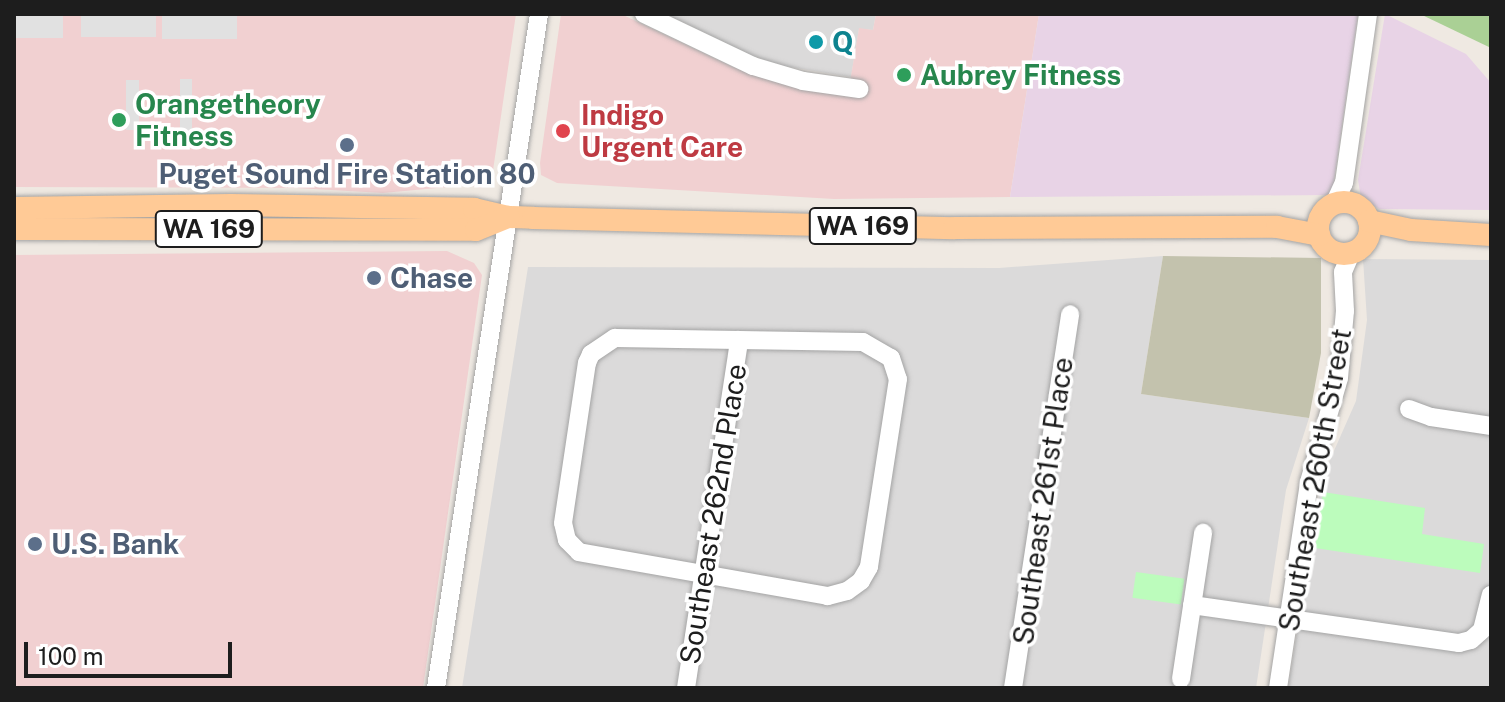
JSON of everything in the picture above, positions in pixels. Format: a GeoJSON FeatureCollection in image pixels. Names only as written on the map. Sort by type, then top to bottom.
{"type":"FeatureCollection","features":[{"type":"Feature","properties":{"kind":"main road"},"geometry":{"type":"LineString","coordinates":[[96,228],[104,218],[174,217],[184,207]]}},
{"type":"Feature","properties":{"kind":"main road","name":"WA 169"},"geometry":{"type":"LineString","coordinates":[[14,208],[474,209],[509,217],[954,228],[1336,228]]}},
{"type":"Feature","properties":{"kind":"main road"},"geometry":{"type":"LineString","coordinates":[[1361,209],[1369,228],[1361,248],[1336,228],[1361,209]]}},
{"type":"Feature","properties":{"kind":"main road","name":"WA 169"},"geometry":{"type":"LineString","coordinates":[[14,229],[476,230],[509,217]]}},
{"type":"Feature","properties":{"kind":"main road"},"geometry":{"type":"LineString","coordinates":[[1369,228],[1491,235]]}},
{"type":"Feature","properties":{"kind":"street"},"geometry":{"type":"LineString","coordinates":[[442,687],[463,517],[539,14]]}},
{"type":"Feature","properties":{"kind":"street"},"geometry":{"type":"LineString","coordinates":[[644,14],[753,66],[792,78],[859,89]]}},
{"type":"Feature","properties":{"kind":"street","name":"Southeast 260th Street"},"geometry":{"type":"LineString","coordinates":[[1278,688],[1309,482],[1339,378],[1345,311],[1336,228],[1368,14]]}},
{"type":"Feature","properties":{"kind":"street","name":"Southeast 261st Place"},"geometry":{"type":"LineString","coordinates":[[1013,688],[1070,314]]}},
{"type":"Feature","properties":{"kind":"street"},"geometry":{"type":"LineString","coordinates":[[615,338],[739,340],[863,342],[891,358],[898,379],[869,567],[854,586],[828,596],[595,558],[579,552],[567,540],[563,523],[591,354],[615,338]]}},
{"type":"Feature","properties":{"kind":"street","name":"Southeast 262nd Place"},"geometry":{"type":"LineString","coordinates":[[686,688],[739,340]]}},
{"type":"Feature","properties":{"kind":"street"},"geometry":{"type":"LineString","coordinates":[[1409,409],[1431,417],[1491,426]]}},
{"type":"Feature","properties":{"kind":"street"},"geometry":{"type":"LineString","coordinates":[[1181,679],[1203,533]]}},
{"type":"Feature","properties":{"kind":"street"},"geometry":{"type":"LineString","coordinates":[[1192,605],[1459,643],[1475,637],[1487,619],[1491,595]]}},
{"type":"Feature","properties":{"kind":"shaded area"},"geometry":{"type":"Polygon","coordinates":[[[14,14],[516,14],[491,184],[480,188],[469,185],[383,193],[296,188],[14,187],[14,14]]]}},
{"type":"Feature","properties":{"kind":"shaded area"},"geometry":{"type":"Polygon","coordinates":[[[14,14],[63,14],[63,38],[14,38],[14,14]]]}},
{"type":"Feature","properties":{"kind":"shaded area"},"geometry":{"type":"Polygon","coordinates":[[[81,14],[156,14],[156,37],[81,37],[81,14]]]}},
{"type":"Feature","properties":{"kind":"shaded area"},"geometry":{"type":"Polygon","coordinates":[[[162,14],[237,14],[237,39],[162,39],[162,14]]]}},
{"type":"Feature","properties":{"kind":"shaded area"},"geometry":{"type":"Polygon","coordinates":[[[561,14],[621,14],[733,67],[780,83],[848,94],[859,28],[873,30],[876,14],[1039,14],[1010,197],[834,199],[557,183],[541,175],[540,163],[561,14]]]}},
{"type":"Feature","properties":{"kind":"shaded area"},"geometry":{"type":"Polygon","coordinates":[[[666,14],[876,14],[873,30],[859,29],[851,77],[784,66],[753,56],[666,14]]]}},
{"type":"Feature","properties":{"kind":"shaded area"},"geometry":{"type":"Polygon","coordinates":[[[1039,14],[1358,14],[1332,195],[1010,197],[1039,14]]]}},
{"type":"Feature","properties":{"kind":"shaded area"},"geometry":{"type":"Polygon","coordinates":[[[1385,14],[1466,54],[1491,83],[1491,210],[1379,209],[1361,198],[1358,180],[1385,14]]]}},
{"type":"Feature","properties":{"kind":"shaded area"},"geometry":{"type":"Polygon","coordinates":[[[180,79],[192,79],[192,136],[180,136],[180,79]]]}},
{"type":"Feature","properties":{"kind":"shaded area"},"geometry":{"type":"Polygon","coordinates":[[[126,80],[139,80],[139,130],[126,130],[126,80]]]}},
{"type":"Feature","properties":{"kind":"shaded area"},"geometry":{"type":"Polygon","coordinates":[[[447,251],[474,263],[482,275],[423,688],[14,688],[14,255],[447,251]]]}},
{"type":"Feature","properties":{"kind":"shaded area"},"geometry":{"type":"Polygon","coordinates":[[[1163,256],[1141,394],[1309,418],[1286,490],[1256,688],[462,688],[528,267],[999,268],[1163,256]]]}},
{"type":"Feature","properties":{"kind":"shaded area"},"geometry":{"type":"Polygon","coordinates":[[[1163,256],[1321,258],[1321,353],[1309,418],[1141,394],[1163,256]]]}},
{"type":"Feature","properties":{"kind":"shaded area"},"geometry":{"type":"Polygon","coordinates":[[[1363,259],[1491,260],[1491,688],[1288,688],[1322,478],[1356,401],[1367,320],[1363,259]]]}},
{"type":"Feature","properties":{"kind":"green space"},"geometry":{"type":"Polygon","coordinates":[[[1420,14],[1491,14],[1491,48],[1420,14]]]}},
{"type":"Feature","properties":{"kind":"green space"},"geometry":{"type":"Polygon","coordinates":[[[1323,492],[1425,508],[1422,534],[1484,544],[1480,573],[1315,548],[1323,492]]]}},
{"type":"Feature","properties":{"kind":"green space"},"geometry":{"type":"Polygon","coordinates":[[[1136,572],[1185,579],[1181,605],[1132,598],[1136,572]]]}},
{"type":"Feature","properties":{"kind":"place","name":"Q"},"geometry":{"type":"Point","coordinates":[816,42]}},
{"type":"Feature","properties":{"kind":"place","name":"Aubrey Fitness"},"geometry":{"type":"Point","coordinates":[904,75]}},
{"type":"Feature","properties":{"kind":"place","name":"Orangetheory Fitness"},"geometry":{"type":"Point","coordinates":[119,120]}},
{"type":"Feature","properties":{"kind":"place","name":"Indigo Urgent Care"},"geometry":{"type":"Point","coordinates":[563,131]}},
{"type":"Feature","properties":{"kind":"place","name":"Puget Sound Fire Station 80"},"geometry":{"type":"Point","coordinates":[347,145]}},
{"type":"Feature","properties":{"kind":"place","name":"Chase"},"geometry":{"type":"Point","coordinates":[374,278]}},
{"type":"Feature","properties":{"kind":"place","name":"U.S. Bank"},"geometry":{"type":"Point","coordinates":[35,544]}}]}
